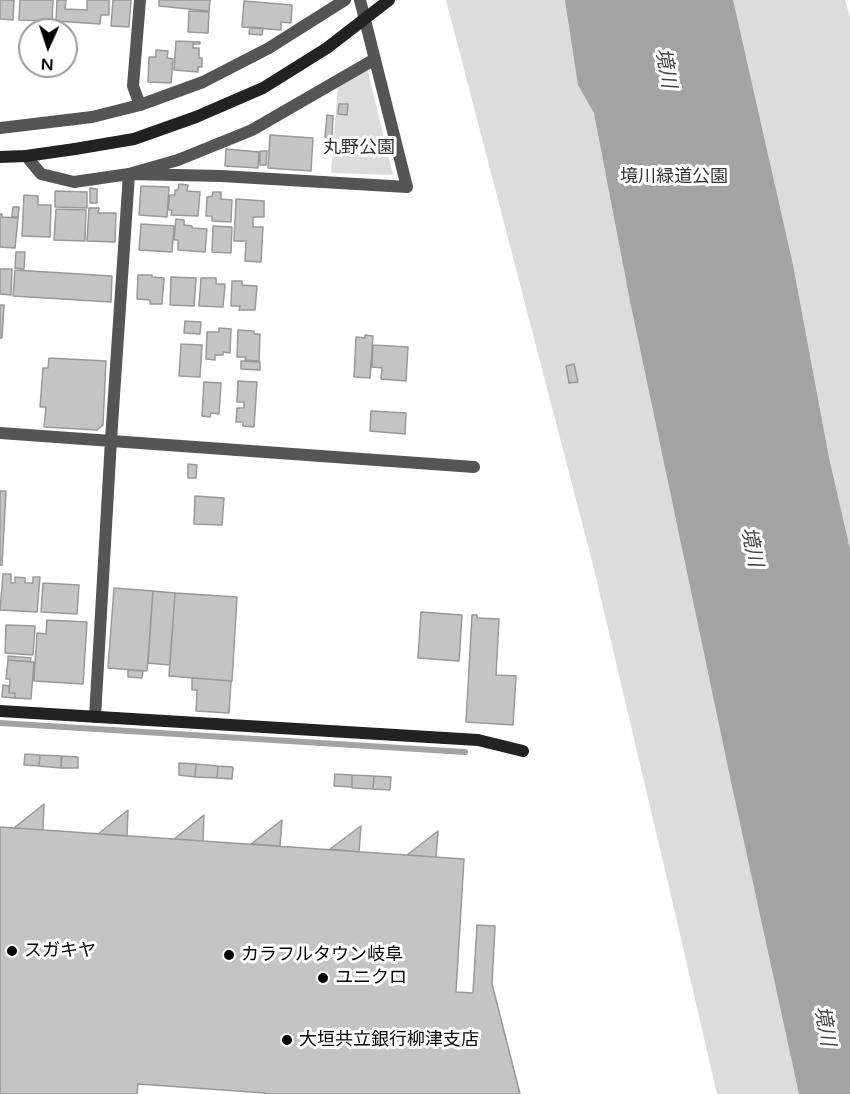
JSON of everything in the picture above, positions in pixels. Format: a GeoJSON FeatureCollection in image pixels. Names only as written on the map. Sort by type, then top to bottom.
{"type":"FeatureCollection","features":[{"type":"Feature","properties":{"kind":"street"},"geometry":{"type":"LineString","coordinates":[[140,0],[133,86],[140,105]]}},
{"type":"Feature","properties":{"kind":"street"},"geometry":{"type":"LineString","coordinates":[[0,128],[92,117],[140,105],[203,82],[269,48],[345,0]]}},
{"type":"Feature","properties":{"kind":"street"},"geometry":{"type":"LineString","coordinates":[[129,174],[221,176],[407,187],[360,0]]}},
{"type":"Feature","properties":{"kind":"street"},"geometry":{"type":"LineString","coordinates":[[0,157],[26,156],[134,138],[196,117],[263,88],[327,48],[389,0]]}},
{"type":"Feature","properties":{"kind":"street"},"geometry":{"type":"LineString","coordinates":[[26,156],[41,174],[75,182],[129,174],[178,160],[252,130],[375,59]]}},
{"type":"Feature","properties":{"kind":"street"},"geometry":{"type":"LineString","coordinates":[[95,717],[129,174]]}},
{"type":"Feature","properties":{"kind":"street"},"geometry":{"type":"LineString","coordinates":[[0,433],[474,468]]}},
{"type":"Feature","properties":{"kind":"street"},"geometry":{"type":"LineString","coordinates":[[0,711],[478,740],[524,751]]}},
{"type":"Feature","properties":{"kind":"green space","name":"境川緑道公園"},"geometry":{"type":"Polygon","coordinates":[[[446,0],[845,0],[850,17],[850,1094],[717,1094],[593,565],[446,0]]]}},
{"type":"Feature","properties":{"kind":"green space","name":"丸野公園"},"geometry":{"type":"Polygon","coordinates":[[[367,68],[393,175],[331,173],[338,86],[367,68]]]}},
{"type":"Feature","properties":{"kind":"water","name":"境川"},"geometry":{"type":"Polygon","coordinates":[[[565,0],[733,0],[793,265],[829,458],[850,549],[850,1094],[799,1094],[630,301],[594,113],[578,85],[565,0]]]}},
{"type":"Feature","properties":{"kind":"building"},"geometry":{"type":"Polygon","coordinates":[[[0,0],[14,0],[13,20],[0,19],[0,0]]]}},
{"type":"Feature","properties":{"kind":"building"},"geometry":{"type":"Polygon","coordinates":[[[20,0],[53,0],[52,18],[19,18],[20,0]]]}},
{"type":"Feature","properties":{"kind":"building"},"geometry":{"type":"Polygon","coordinates":[[[57,0],[66,0],[65,9],[87,10],[87,0],[109,0],[109,15],[101,15],[100,24],[78,22],[78,18],[56,18],[57,0]]]}},
{"type":"Feature","properties":{"kind":"building"},"geometry":{"type":"Polygon","coordinates":[[[113,0],[131,0],[129,27],[111,26],[113,0]]]}},
{"type":"Feature","properties":{"kind":"building"},"geometry":{"type":"Polygon","coordinates":[[[159,0],[210,0],[209,11],[159,6],[159,0]]]}},
{"type":"Feature","properties":{"kind":"building"},"geometry":{"type":"Polygon","coordinates":[[[244,1],[292,5],[291,23],[281,22],[281,30],[242,27],[244,1]]]}},
{"type":"Feature","properties":{"kind":"building"},"geometry":{"type":"Polygon","coordinates":[[[189,11],[209,12],[208,33],[188,32],[189,11]]]}},
{"type":"Feature","properties":{"kind":"building"},"geometry":{"type":"Polygon","coordinates":[[[250,27],[263,28],[262,35],[249,34],[250,27]]]}},
{"type":"Feature","properties":{"kind":"building"},"geometry":{"type":"Polygon","coordinates":[[[176,41],[200,42],[200,44],[193,44],[193,48],[199,48],[199,58],[202,58],[202,67],[198,67],[198,72],[174,70],[176,41]]]}},
{"type":"Feature","properties":{"kind":"building"},"geometry":{"type":"Polygon","coordinates":[[[156,50],[168,51],[167,58],[173,59],[171,83],[148,82],[149,57],[156,57],[156,50]]]}},
{"type":"Feature","properties":{"kind":"building"},"geometry":{"type":"Polygon","coordinates":[[[339,104],[348,104],[347,115],[338,114],[339,104]]]}},
{"type":"Feature","properties":{"kind":"building"},"geometry":{"type":"Polygon","coordinates":[[[327,115],[333,116],[332,138],[325,137],[327,115]]]}},
{"type":"Feature","properties":{"kind":"building"},"geometry":{"type":"Polygon","coordinates":[[[270,135],[313,138],[311,171],[268,168],[270,135]]]}},
{"type":"Feature","properties":{"kind":"building"},"geometry":{"type":"Polygon","coordinates":[[[226,149],[259,152],[258,168],[225,166],[226,149]]]}},
{"type":"Feature","properties":{"kind":"building"},"geometry":{"type":"Polygon","coordinates":[[[260,151],[267,151],[266,165],[260,165],[260,151]]]}},
{"type":"Feature","properties":{"kind":"building"},"geometry":{"type":"Polygon","coordinates":[[[179,184],[188,185],[187,191],[200,192],[198,216],[171,215],[172,210],[168,210],[170,195],[175,195],[179,184]]]}},
{"type":"Feature","properties":{"kind":"building"},"geometry":{"type":"Polygon","coordinates":[[[141,186],[169,187],[167,217],[139,215],[141,186]]]}},
{"type":"Feature","properties":{"kind":"building"},"geometry":{"type":"Polygon","coordinates":[[[90,188],[97,189],[97,203],[90,203],[90,188]]]}},
{"type":"Feature","properties":{"kind":"building"},"geometry":{"type":"Polygon","coordinates":[[[55,191],[87,192],[87,208],[55,207],[55,191]]]}},
{"type":"Feature","properties":{"kind":"building"},"geometry":{"type":"Polygon","coordinates":[[[213,192],[221,192],[221,199],[232,200],[231,222],[212,221],[212,216],[206,216],[207,197],[212,196],[213,192]]]}},
{"type":"Feature","properties":{"kind":"building"},"geometry":{"type":"Polygon","coordinates":[[[24,195],[38,196],[38,205],[51,205],[50,237],[22,236],[24,195]]]}},
{"type":"Feature","properties":{"kind":"building"},"geometry":{"type":"Polygon","coordinates":[[[236,199],[264,201],[264,217],[253,217],[253,227],[263,227],[261,262],[245,261],[246,241],[234,241],[236,199]]]}},
{"type":"Feature","properties":{"kind":"building"},"geometry":{"type":"Polygon","coordinates":[[[13,207],[19,207],[18,217],[12,217],[13,207]]]}},
{"type":"Feature","properties":{"kind":"building"},"geometry":{"type":"Polygon","coordinates":[[[89,208],[99,208],[98,213],[116,213],[115,242],[87,241],[89,208]]]}},
{"type":"Feature","properties":{"kind":"building"},"geometry":{"type":"Polygon","coordinates":[[[56,209],[86,210],[85,241],[54,240],[56,209]]]}},
{"type":"Feature","properties":{"kind":"building"},"geometry":{"type":"Polygon","coordinates":[[[0,214],[2,217],[18,218],[15,248],[0,247],[0,214]]]}},
{"type":"Feature","properties":{"kind":"building"},"geometry":{"type":"Polygon","coordinates":[[[176,219],[184,220],[184,225],[192,226],[192,228],[207,229],[205,252],[178,250],[178,240],[174,240],[176,219]]]}},
{"type":"Feature","properties":{"kind":"building"},"geometry":{"type":"Polygon","coordinates":[[[141,224],[174,226],[172,252],[139,250],[141,224]]]}},
{"type":"Feature","properties":{"kind":"building"},"geometry":{"type":"Polygon","coordinates":[[[213,226],[232,227],[231,253],[212,252],[213,226]]]}},
{"type":"Feature","properties":{"kind":"building"},"geometry":{"type":"Polygon","coordinates":[[[16,252],[25,252],[24,269],[15,268],[16,252]]]}},
{"type":"Feature","properties":{"kind":"building"},"geometry":{"type":"Polygon","coordinates":[[[0,269],[12,269],[11,295],[0,294],[0,269]]]}},
{"type":"Feature","properties":{"kind":"building"},"geometry":{"type":"Polygon","coordinates":[[[15,270],[112,276],[111,302],[13,296],[15,270]]]}},
{"type":"Feature","properties":{"kind":"building"},"geometry":{"type":"Polygon","coordinates":[[[138,275],[164,278],[162,304],[150,304],[150,300],[137,299],[138,275]]]}},
{"type":"Feature","properties":{"kind":"building"},"geometry":{"type":"Polygon","coordinates":[[[171,277],[196,278],[194,306],[170,305],[171,277]]]}},
{"type":"Feature","properties":{"kind":"building"},"geometry":{"type":"Polygon","coordinates":[[[201,278],[216,278],[216,284],[225,284],[223,307],[199,306],[201,278]]]}},
{"type":"Feature","properties":{"kind":"building"},"geometry":{"type":"Polygon","coordinates":[[[232,281],[242,281],[242,285],[257,286],[255,310],[239,310],[240,306],[231,306],[232,281]]]}},
{"type":"Feature","properties":{"kind":"building"},"geometry":{"type":"Polygon","coordinates":[[[0,305],[4,305],[2,338],[0,338],[0,305]]]}},
{"type":"Feature","properties":{"kind":"building"},"geometry":{"type":"Polygon","coordinates":[[[185,321],[201,322],[200,334],[184,333],[185,321]]]}},
{"type":"Feature","properties":{"kind":"building"},"geometry":{"type":"Polygon","coordinates":[[[219,328],[231,329],[230,353],[223,352],[223,355],[215,355],[215,360],[206,359],[207,332],[219,332],[219,328]]]}},
{"type":"Feature","properties":{"kind":"building"},"geometry":{"type":"Polygon","coordinates":[[[238,330],[254,331],[254,334],[260,334],[259,361],[237,357],[238,330]]]}},
{"type":"Feature","properties":{"kind":"building"},"geometry":{"type":"Polygon","coordinates":[[[365,335],[373,336],[370,378],[354,377],[356,337],[365,338],[365,335]]]}},
{"type":"Feature","properties":{"kind":"building"},"geometry":{"type":"Polygon","coordinates":[[[181,344],[202,345],[200,377],[179,376],[181,344]]]}},
{"type":"Feature","properties":{"kind":"building"},"geometry":{"type":"Polygon","coordinates":[[[373,345],[408,347],[406,381],[381,379],[382,368],[372,367],[373,345]]]}},
{"type":"Feature","properties":{"kind":"building"},"geometry":{"type":"Polygon","coordinates":[[[49,358],[106,361],[103,425],[97,430],[44,427],[46,407],[40,407],[43,368],[48,368],[49,358]]]}},
{"type":"Feature","properties":{"kind":"building"},"geometry":{"type":"Polygon","coordinates":[[[241,361],[260,362],[260,370],[241,369],[241,361]]]}},
{"type":"Feature","properties":{"kind":"building"},"geometry":{"type":"Polygon","coordinates":[[[574,364],[578,382],[569,383],[566,366],[574,364]]]}},
{"type":"Feature","properties":{"kind":"building"},"geometry":{"type":"Polygon","coordinates":[[[238,381],[257,382],[254,427],[243,426],[243,422],[236,422],[237,408],[244,408],[244,402],[237,402],[238,381]]]}},
{"type":"Feature","properties":{"kind":"building"},"geometry":{"type":"Polygon","coordinates":[[[204,382],[221,383],[219,414],[211,413],[210,417],[202,416],[204,382]]]}},
{"type":"Feature","properties":{"kind":"building"},"geometry":{"type":"Polygon","coordinates":[[[371,411],[406,413],[405,434],[370,431],[371,411]]]}},
{"type":"Feature","properties":{"kind":"building"},"geometry":{"type":"Polygon","coordinates":[[[188,464],[197,465],[196,478],[188,478],[188,464]]]}},
{"type":"Feature","properties":{"kind":"building"},"geometry":{"type":"Polygon","coordinates":[[[0,491],[6,491],[2,565],[0,565],[0,491]]]}},
{"type":"Feature","properties":{"kind":"building"},"geometry":{"type":"Polygon","coordinates":[[[195,496],[224,498],[222,525],[194,524],[195,496]]]}},
{"type":"Feature","properties":{"kind":"building"},"geometry":{"type":"Polygon","coordinates":[[[3,574],[11,574],[11,583],[15,583],[15,577],[25,578],[25,583],[33,583],[33,577],[40,577],[37,612],[0,610],[3,574]]]}},
{"type":"Feature","properties":{"kind":"building"},"geometry":{"type":"Polygon","coordinates":[[[43,583],[79,585],[77,614],[41,612],[43,583]]]}},
{"type":"Feature","properties":{"kind":"building"},"geometry":{"type":"Polygon","coordinates":[[[114,588],[153,591],[147,671],[108,668],[114,588]]]}},
{"type":"Feature","properties":{"kind":"building"},"geometry":{"type":"Polygon","coordinates":[[[153,591],[175,593],[170,665],[148,663],[153,591]]]}},
{"type":"Feature","properties":{"kind":"building"},"geometry":{"type":"Polygon","coordinates":[[[175,593],[237,597],[232,681],[169,676],[175,593]]]}},
{"type":"Feature","properties":{"kind":"building"},"geometry":{"type":"Polygon","coordinates":[[[421,612],[462,615],[459,661],[418,658],[421,612]]]}},
{"type":"Feature","properties":{"kind":"building"},"geometry":{"type":"Polygon","coordinates":[[[472,615],[477,615],[477,618],[499,619],[496,675],[516,676],[513,725],[466,722],[472,615]]]}},
{"type":"Feature","properties":{"kind":"building"},"geometry":{"type":"Polygon","coordinates":[[[47,620],[87,622],[83,684],[34,681],[37,633],[46,634],[47,620]]]}},
{"type":"Feature","properties":{"kind":"building"},"geometry":{"type":"Polygon","coordinates":[[[6,625],[35,626],[33,655],[5,653],[6,625]]]}},
{"type":"Feature","properties":{"kind":"building"},"geometry":{"type":"Polygon","coordinates":[[[8,656],[31,658],[30,662],[8,660],[8,656]]]}},
{"type":"Feature","properties":{"kind":"building"},"geometry":{"type":"Polygon","coordinates":[[[8,660],[34,662],[31,699],[15,698],[15,693],[9,693],[10,679],[6,679],[8,660]]]}},
{"type":"Feature","properties":{"kind":"building"},"geometry":{"type":"Polygon","coordinates":[[[128,670],[143,671],[142,678],[128,677],[128,670]]]}},
{"type":"Feature","properties":{"kind":"building"},"geometry":{"type":"Polygon","coordinates":[[[192,678],[231,681],[229,713],[196,711],[197,690],[192,690],[192,678]]]}},
{"type":"Feature","properties":{"kind":"building"},"geometry":{"type":"Polygon","coordinates":[[[3,685],[9,686],[9,693],[15,693],[15,698],[2,697],[3,685]]]}},
{"type":"Feature","properties":{"kind":"building"},"geometry":{"type":"Polygon","coordinates":[[[25,754],[40,755],[39,766],[24,765],[25,754]]]}},
{"type":"Feature","properties":{"kind":"building"},"geometry":{"type":"Polygon","coordinates":[[[40,755],[61,756],[61,768],[39,766],[40,755]]]}},
{"type":"Feature","properties":{"kind":"building"},"geometry":{"type":"Polygon","coordinates":[[[62,756],[78,757],[78,768],[61,768],[62,756]]]}},
{"type":"Feature","properties":{"kind":"building"},"geometry":{"type":"Polygon","coordinates":[[[179,763],[196,764],[195,777],[179,775],[179,763]]]}},
{"type":"Feature","properties":{"kind":"building"},"geometry":{"type":"Polygon","coordinates":[[[196,764],[218,766],[217,778],[195,777],[196,764]]]}},
{"type":"Feature","properties":{"kind":"building"},"geometry":{"type":"Polygon","coordinates":[[[218,766],[233,767],[232,779],[217,778],[218,766]]]}},
{"type":"Feature","properties":{"kind":"building"},"geometry":{"type":"Polygon","coordinates":[[[335,774],[352,775],[352,787],[334,786],[335,774]]]}},
{"type":"Feature","properties":{"kind":"building"},"geometry":{"type":"Polygon","coordinates":[[[352,775],[374,776],[373,789],[352,788],[352,775]]]}},
{"type":"Feature","properties":{"kind":"building"},"geometry":{"type":"Polygon","coordinates":[[[374,776],[391,777],[390,790],[373,789],[374,776]]]}},
{"type":"Feature","properties":{"kind":"building"},"geometry":{"type":"Polygon","coordinates":[[[44,804],[43,830],[14,828],[44,804]]]}},
{"type":"Feature","properties":{"kind":"building"},"geometry":{"type":"Polygon","coordinates":[[[128,810],[127,836],[98,834],[128,810]]]}},
{"type":"Feature","properties":{"kind":"building"},"geometry":{"type":"Polygon","coordinates":[[[204,815],[203,841],[174,839],[204,815]]]}},
{"type":"Feature","properties":{"kind":"building"},"geometry":{"type":"Polygon","coordinates":[[[282,820],[280,846],[251,844],[282,820]]]}},
{"type":"Feature","properties":{"kind":"building"},"geometry":{"type":"Polygon","coordinates":[[[361,826],[359,852],[330,849],[361,826]]]}},
{"type":"Feature","properties":{"kind":"building","name":"カラフルタウン岐阜"},"geometry":{"type":"Polygon","coordinates":[[[0,827],[464,859],[456,992],[473,993],[477,925],[495,926],[492,984],[520,1094],[265,1094],[138,1084],[137,1094],[0,1094],[0,827]]]}},
{"type":"Feature","properties":{"kind":"building"},"geometry":{"type":"Polygon","coordinates":[[[438,831],[436,857],[407,855],[438,831]]]}},
{"type":"Feature","properties":{"kind":"waterway"},"geometry":{"type":"LineString","coordinates":[[0,723],[465,752]]}},
{"type":"Feature","properties":{"kind":"place","name":"スガキヤ"},"geometry":{"type":"Point","coordinates":[12,951]}},
{"type":"Feature","properties":{"kind":"place","name":"カラフルタウン岐阜"},"geometry":{"type":"Point","coordinates":[229,955]}},
{"type":"Feature","properties":{"kind":"place","name":"ユニクロ"},"geometry":{"type":"Point","coordinates":[323,978]}},
{"type":"Feature","properties":{"kind":"place","name":"大垣共立銀行柳津支店"},"geometry":{"type":"Point","coordinates":[287,1040]}}]}
